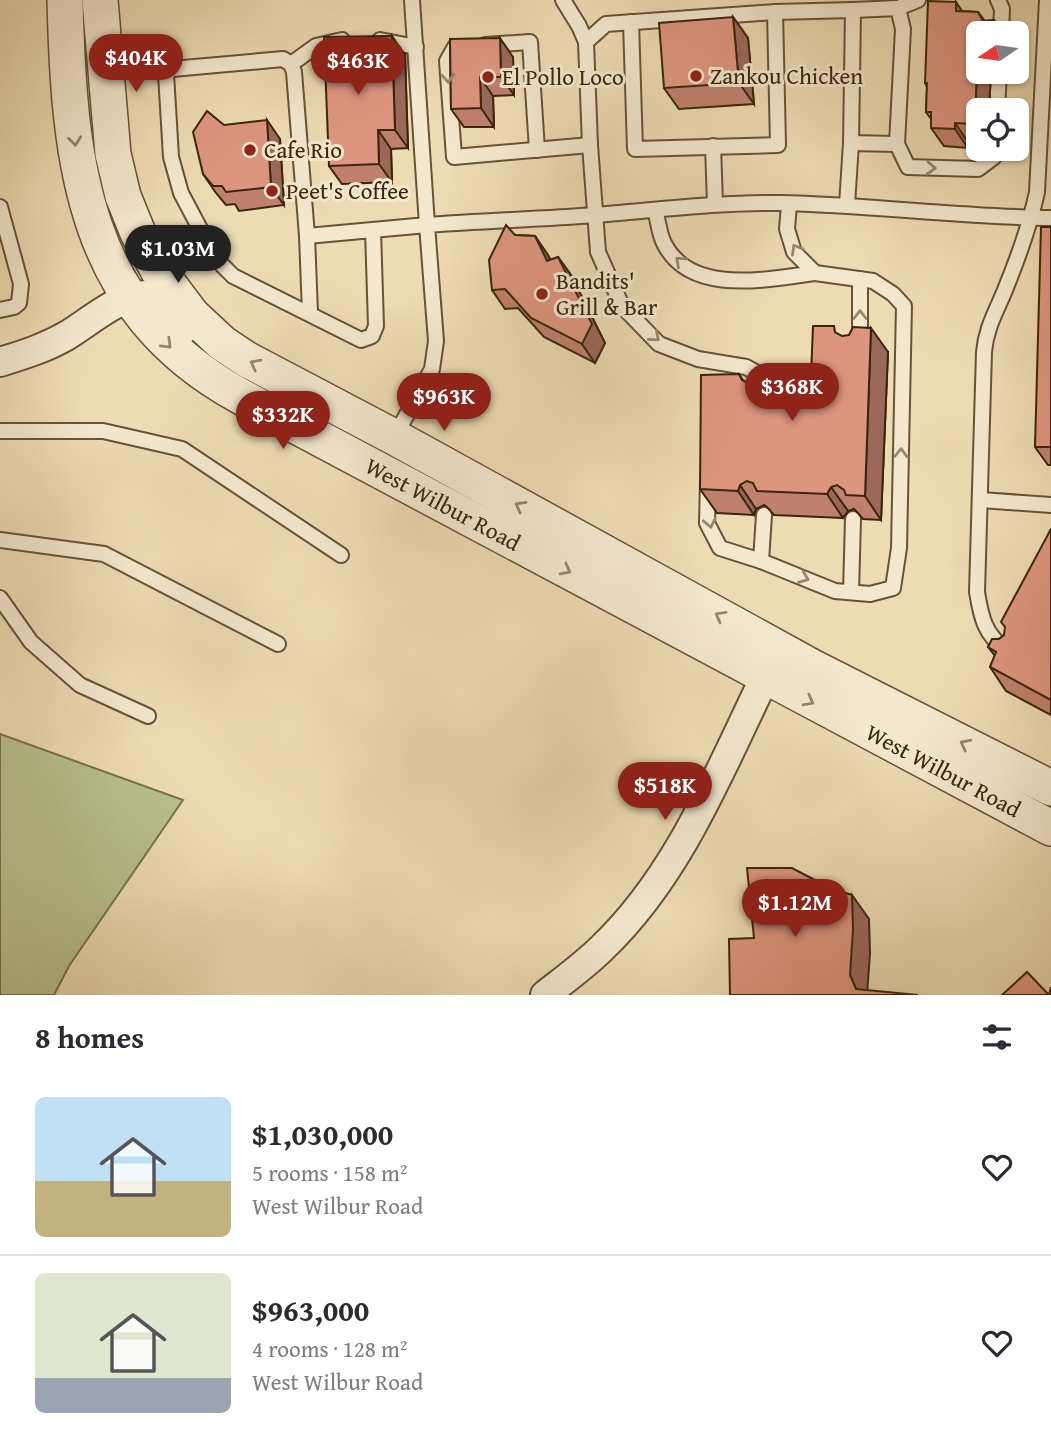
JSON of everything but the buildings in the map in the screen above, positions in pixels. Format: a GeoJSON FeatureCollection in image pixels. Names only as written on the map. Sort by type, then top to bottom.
{"type":"FeatureCollection","features":[{"type":"Feature","properties":{"kind":"street","name":"West Wilbur Road"},"geometry":{"type":"LineString","coordinates":[[65,0],[79,173],[95,234],[150,327],[178,355],[216,383],[385,453]]}},
{"type":"Feature","properties":{"kind":"street","name":"West Wilbur Road"},"geometry":{"type":"LineString","coordinates":[[100,0],[113,154],[123,196],[138,233],[169,285],[192,315],[222,343],[385,453],[773,662],[1051,828]]}},
{"type":"Feature","properties":{"kind":"street"},"geometry":{"type":"LineString","coordinates":[[0,362],[29,354],[65,336],[130,297],[156,298],[189,334],[205,347],[222,343]]}},
{"type":"Feature","properties":{"kind":"street","name":"West Wilbur Road"},"geometry":{"type":"LineString","coordinates":[[773,662],[821,672],[1051,788]]}},
{"type":"Feature","properties":{"kind":"street"},"geometry":{"type":"LineString","coordinates":[[545,995],[602,948],[633,914],[673,859],[773,662]]}},
{"type":"Feature","properties":{"kind":"lane"},"geometry":{"type":"LineString","coordinates":[[385,453],[432,369],[436,341],[412,0]]}},
{"type":"Feature","properties":{"kind":"lane"},"geometry":{"type":"LineString","coordinates":[[563,0],[586,42],[598,252],[622,306],[660,344],[701,365],[746,368],[759,374],[766,398]]}},
{"type":"Feature","properties":{"kind":"lane"},"geometry":{"type":"LineString","coordinates":[[586,42],[606,24],[775,12],[898,8],[918,0]]}},
{"type":"Feature","properties":{"kind":"lane"},"geometry":{"type":"LineString","coordinates":[[998,0],[1002,9],[1001,21]]}},
{"type":"Feature","properties":{"kind":"lane"},"geometry":{"type":"LineString","coordinates":[[1013,654],[996,643],[986,630],[980,614],[977,580],[986,335],[1032,218],[1037,192],[1047,0]]}},
{"type":"Feature","properties":{"kind":"lane"},"geometry":{"type":"LineString","coordinates":[[898,8],[903,29],[897,144],[908,167],[978,169],[989,161]]}},
{"type":"Feature","properties":{"kind":"lane"},"geometry":{"type":"LineString","coordinates":[[847,205],[852,144],[853,10]]}},
{"type":"Feature","properties":{"kind":"lane"},"geometry":{"type":"LineString","coordinates":[[631,22],[635,149],[778,145],[775,12]]}},
{"type":"Feature","properties":{"kind":"lane"},"geometry":{"type":"LineString","coordinates":[[291,64],[316,46],[361,38],[416,47]]}},
{"type":"Feature","properties":{"kind":"lane"},"geometry":{"type":"LineString","coordinates":[[537,150],[530,42],[455,47],[447,61],[454,157],[537,150],[590,145]]}},
{"type":"Feature","properties":{"kind":"lane"},"geometry":{"type":"LineString","coordinates":[[310,313],[295,72],[291,64],[283,60],[172,69],[166,74],[172,157],[181,193],[216,259],[233,276],[361,340],[372,336],[376,326],[373,230]]}},
{"type":"Feature","properties":{"kind":"lane"},"geometry":{"type":"LineString","coordinates":[[852,144],[897,144]]}},
{"type":"Feature","properties":{"kind":"lane"},"geometry":{"type":"LineString","coordinates":[[713,146],[715,204]]}},
{"type":"Feature","properties":{"kind":"lane"},"geometry":{"type":"LineString","coordinates":[[307,236],[715,204],[847,205],[1051,218]]}},
{"type":"Feature","properties":{"kind":"lane"},"geometry":{"type":"LineString","coordinates":[[789,204],[787,229],[794,252],[815,273]]}},
{"type":"Feature","properties":{"kind":"lane"},"geometry":{"type":"LineString","coordinates":[[0,207],[21,284],[19,303],[0,310]]}},
{"type":"Feature","properties":{"kind":"lane"},"geometry":{"type":"LineString","coordinates":[[655,210],[663,241],[676,262],[697,275],[742,282],[815,273],[860,279],[873,281],[893,294],[904,306],[899,548],[893,588],[870,594],[835,591],[761,561],[720,548],[707,523],[708,471]]}},
{"type":"Feature","properties":{"kind":"lane"},"geometry":{"type":"LineString","coordinates":[[860,279],[860,351]]}},
{"type":"Feature","properties":{"kind":"lane"},"geometry":{"type":"LineString","coordinates":[[0,430],[103,431],[182,449],[341,555]]}},
{"type":"Feature","properties":{"kind":"lane"},"geometry":{"type":"LineString","coordinates":[[981,500],[1051,505]]}},
{"type":"Feature","properties":{"kind":"lane"},"geometry":{"type":"LineString","coordinates":[[761,561],[764,515]]}},
{"type":"Feature","properties":{"kind":"lane"},"geometry":{"type":"LineString","coordinates":[[851,592],[853,519]]}},
{"type":"Feature","properties":{"kind":"lane"},"geometry":{"type":"LineString","coordinates":[[0,540],[103,554],[278,644]]}},
{"type":"Feature","properties":{"kind":"lane"},"geometry":{"type":"LineString","coordinates":[[0,598],[31,642],[80,685],[148,716]]}},
{"type":"Feature","properties":{"kind":"green space"},"geometry":{"type":"Polygon","coordinates":[[[0,734],[183,800],[69,966],[54,995],[0,995],[0,734]]]}},
{"type":"Feature","properties":{"kind":"place","name":"Zankou Chicken"},"geometry":{"type":"Point","coordinates":[696,76]}},
{"type":"Feature","properties":{"kind":"place","name":"El Pollo Loco"},"geometry":{"type":"Point","coordinates":[488,77]}},
{"type":"Feature","properties":{"kind":"place","name":"Cafe Rio"},"geometry":{"type":"Point","coordinates":[250,150]}},
{"type":"Feature","properties":{"kind":"place","name":"Peet's Coffee"},"geometry":{"type":"Point","coordinates":[272,191]}},
{"type":"Feature","properties":{"kind":"place","name":"Bandits' Grill & Bar"},"geometry":{"type":"Point","coordinates":[542,294]}}]}
